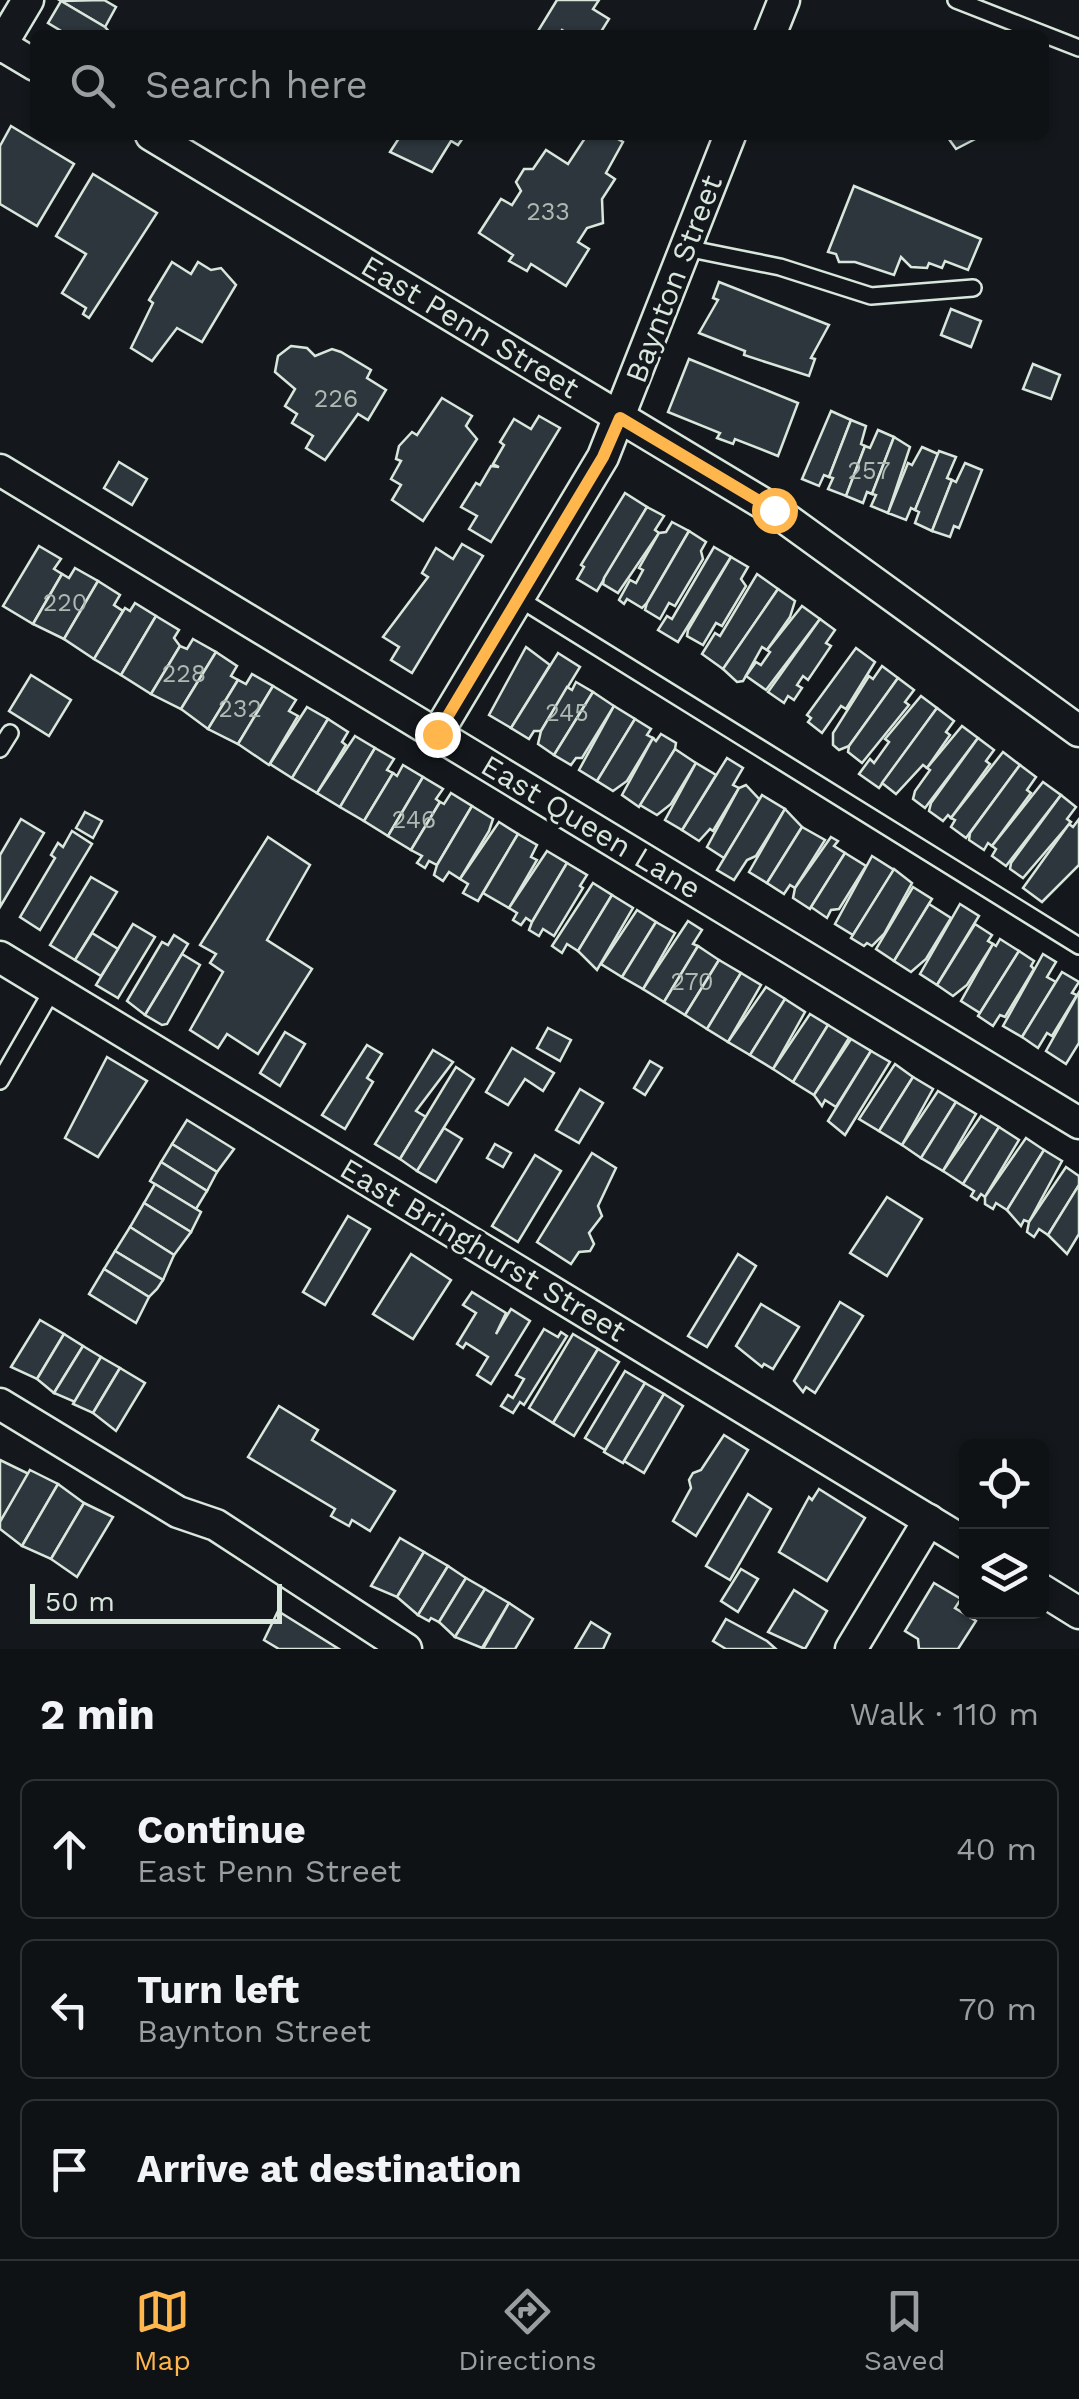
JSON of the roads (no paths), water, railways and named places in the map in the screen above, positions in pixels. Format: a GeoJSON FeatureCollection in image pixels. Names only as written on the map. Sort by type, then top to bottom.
{"type":"FeatureCollection","features":[{"type":"Feature","properties":{"kind":"street"},"geometry":{"type":"LineString","coordinates":[[28,0],[0,45],[30,62]]}},
{"type":"Feature","properties":{"kind":"street"},"geometry":{"type":"LineString","coordinates":[[772,30],[784,0]]}},
{"type":"Feature","properties":{"kind":"street","name":"East Penn Street"},"geometry":{"type":"LineString","coordinates":[[160,140],[774,510],[1079,731]]}},
{"type":"Feature","properties":{"kind":"street","name":"Baynton Street"},"geometry":{"type":"LineString","coordinates":[[437,734],[603,457],[728,140]]}},
{"type":"Feature","properties":{"kind":"street","name":"East Queen Lane"},"geometry":{"type":"LineString","coordinates":[[0,470],[1079,1123]]}},
{"type":"Feature","properties":{"kind":"street","name":"East Bringhurst Street"},"geometry":{"type":"LineString","coordinates":[[0,957],[959,1539]]}},
{"type":"Feature","properties":{"kind":"street"},"geometry":{"type":"LineString","coordinates":[[0,1404],[178,1512],[216,1525],[406,1649]]}},
{"type":"Feature","properties":{"kind":"street"},"geometry":{"type":"LineString","coordinates":[[851,1649],[930,1520]]}},
{"type":"Feature","properties":{"kind":"street"},"geometry":{"type":"LineString","coordinates":[[1049,1594],[1079,1613]]}},
{"type":"Feature","properties":{"kind":"lane"},"geometry":{"type":"LineString","coordinates":[[956,0],[1033,30]]}},
{"type":"Feature","properties":{"kind":"lane"},"geometry":{"type":"LineString","coordinates":[[1049,36],[1079,48]]}},
{"type":"Feature","properties":{"kind":"lane"},"geometry":{"type":"LineString","coordinates":[[686,248],[780,267],[871,296],[973,288]]}},
{"type":"Feature","properties":{"kind":"lane"},"geometry":{"type":"LineString","coordinates":[[518,598],[782,758],[1079,946]]}},
{"type":"Feature","properties":{"kind":"lane"},"geometry":{"type":"LineString","coordinates":[[0,749],[10,733]]}},
{"type":"Feature","properties":{"kind":"lane"},"geometry":{"type":"LineString","coordinates":[[0,1081],[53,989]]}}]}
